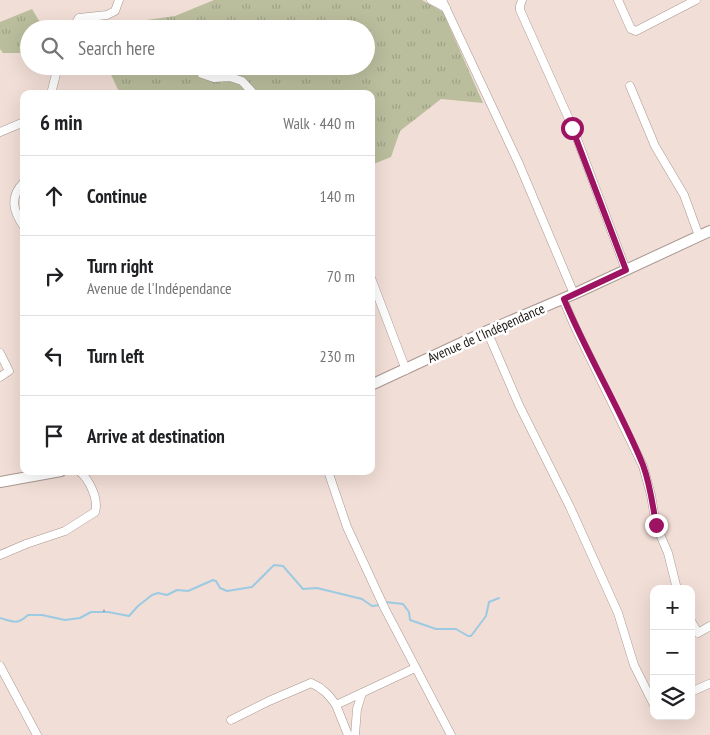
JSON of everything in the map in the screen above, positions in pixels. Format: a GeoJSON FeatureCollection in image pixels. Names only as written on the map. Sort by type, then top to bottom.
{"type":"FeatureCollection","features":[{"type":"Feature","properties":{"kind":"main road","name":"Avenue de l'Indépendance"},"geometry":{"type":"LineString","coordinates":[[375,383],[710,231]]}},
{"type":"Feature","properties":{"kind":"main road"},"geometry":{"type":"LineString","coordinates":[[0,482],[39,475]]}},
{"type":"Feature","properties":{"kind":"street"},"geometry":{"type":"LineString","coordinates":[[78,20],[79,18],[107,15],[115,11],[119,0]]}},
{"type":"Feature","properties":{"kind":"street"},"geometry":{"type":"LineString","coordinates":[[431,0],[446,8]]}},
{"type":"Feature","properties":{"kind":"street"},"geometry":{"type":"LineString","coordinates":[[442,0],[519,164],[574,294]]}},
{"type":"Feature","properties":{"kind":"street"},"geometry":{"type":"LineString","coordinates":[[522,0],[520,10],[572,128],[626,270]]}},
{"type":"Feature","properties":{"kind":"street"},"geometry":{"type":"LineString","coordinates":[[618,0],[631,29],[636,32],[696,0]]}},
{"type":"Feature","properties":{"kind":"street"},"geometry":{"type":"LineString","coordinates":[[52,90],[56,75]]}},
{"type":"Feature","properties":{"kind":"street"},"geometry":{"type":"LineString","coordinates":[[205,75],[214,78],[230,77],[242,81],[250,90]]}},
{"type":"Feature","properties":{"kind":"street"},"geometry":{"type":"LineString","coordinates":[[630,86],[655,146],[684,195],[699,236]]}},
{"type":"Feature","properties":{"kind":"street"},"geometry":{"type":"LineString","coordinates":[[0,132],[20,124]]}},
{"type":"Feature","properties":{"kind":"street"},"geometry":{"type":"LineString","coordinates":[[20,187],[15,193],[13,204],[20,219]]}},
{"type":"Feature","properties":{"kind":"street"},"geometry":{"type":"LineString","coordinates":[[375,289],[406,370]]}},
{"type":"Feature","properties":{"kind":"street"},"geometry":{"type":"LineString","coordinates":[[564,299],[575,327],[643,466],[651,495],[656,525],[668,553],[676,585]]}},
{"type":"Feature","properties":{"kind":"street"},"geometry":{"type":"LineString","coordinates":[[487,331],[519,405],[606,586],[618,613],[634,665],[650,697]]}},
{"type":"Feature","properties":{"kind":"street"},"geometry":{"type":"LineString","coordinates":[[0,353],[10,371],[0,378]]}},
{"type":"Feature","properties":{"kind":"street"},"geometry":{"type":"LineString","coordinates":[[0,555],[26,544],[65,532],[95,512],[95,496],[84,475]]}},
{"type":"Feature","properties":{"kind":"street"},"geometry":{"type":"LineString","coordinates":[[329,475],[348,527],[385,609],[451,735]]}},
{"type":"Feature","properties":{"kind":"street"},"geometry":{"type":"LineString","coordinates":[[695,628],[698,633],[710,626]]}},
{"type":"Feature","properties":{"kind":"street"},"geometry":{"type":"LineString","coordinates":[[0,666],[37,735]]}},
{"type":"Feature","properties":{"kind":"street"},"geometry":{"type":"LineString","coordinates":[[336,705],[415,668]]}},
{"type":"Feature","properties":{"kind":"street"},"geometry":{"type":"LineString","coordinates":[[231,720],[311,683],[328,693],[336,705],[348,735]]}},
{"type":"Feature","properties":{"kind":"street"},"geometry":{"type":"LineString","coordinates":[[695,690],[709,684]]}},
{"type":"Feature","properties":{"kind":"street"},"geometry":{"type":"LineString","coordinates":[[356,735],[357,709],[362,693]]}},
{"type":"Feature","properties":{"kind":"green space"},"geometry":{"type":"Polygon","coordinates":[[[214,0],[422,0],[443,12],[483,103],[441,99],[400,131],[391,157],[375,163],[375,90],[118,90],[111,75],[375,75],[375,20],[146,20],[175,16],[214,0]]]}},
{"type":"Feature","properties":{"kind":"green space"},"geometry":{"type":"Polygon","coordinates":[[[32,9],[39,20],[20,20],[20,53],[3,53],[0,49],[0,22],[32,9]]]}},
{"type":"Feature","properties":{"kind":"waterway"},"geometry":{"type":"LineString","coordinates":[[0,618],[15,622],[28,615],[42,615],[65,620],[80,618],[91,612],[108,612],[129,616],[152,595],[158,593],[167,595],[177,590],[188,591],[213,580],[216,581],[220,588],[227,591],[252,587],[274,565],[283,566],[303,589],[317,588],[362,599],[372,606],[380,605]]}},
{"type":"Feature","properties":{"kind":"waterway"},"geometry":{"type":"LineString","coordinates":[[386,602],[403,604],[409,612],[410,620],[436,629],[456,629],[471,636],[486,616],[489,602],[499,598]]}},
{"type":"Feature","properties":{"kind":"route"},"geometry":{"type":"LineString","coordinates":[[572,128],[626,270],[564,299],[575,327],[643,466],[651,495],[656,525]]}}]}
